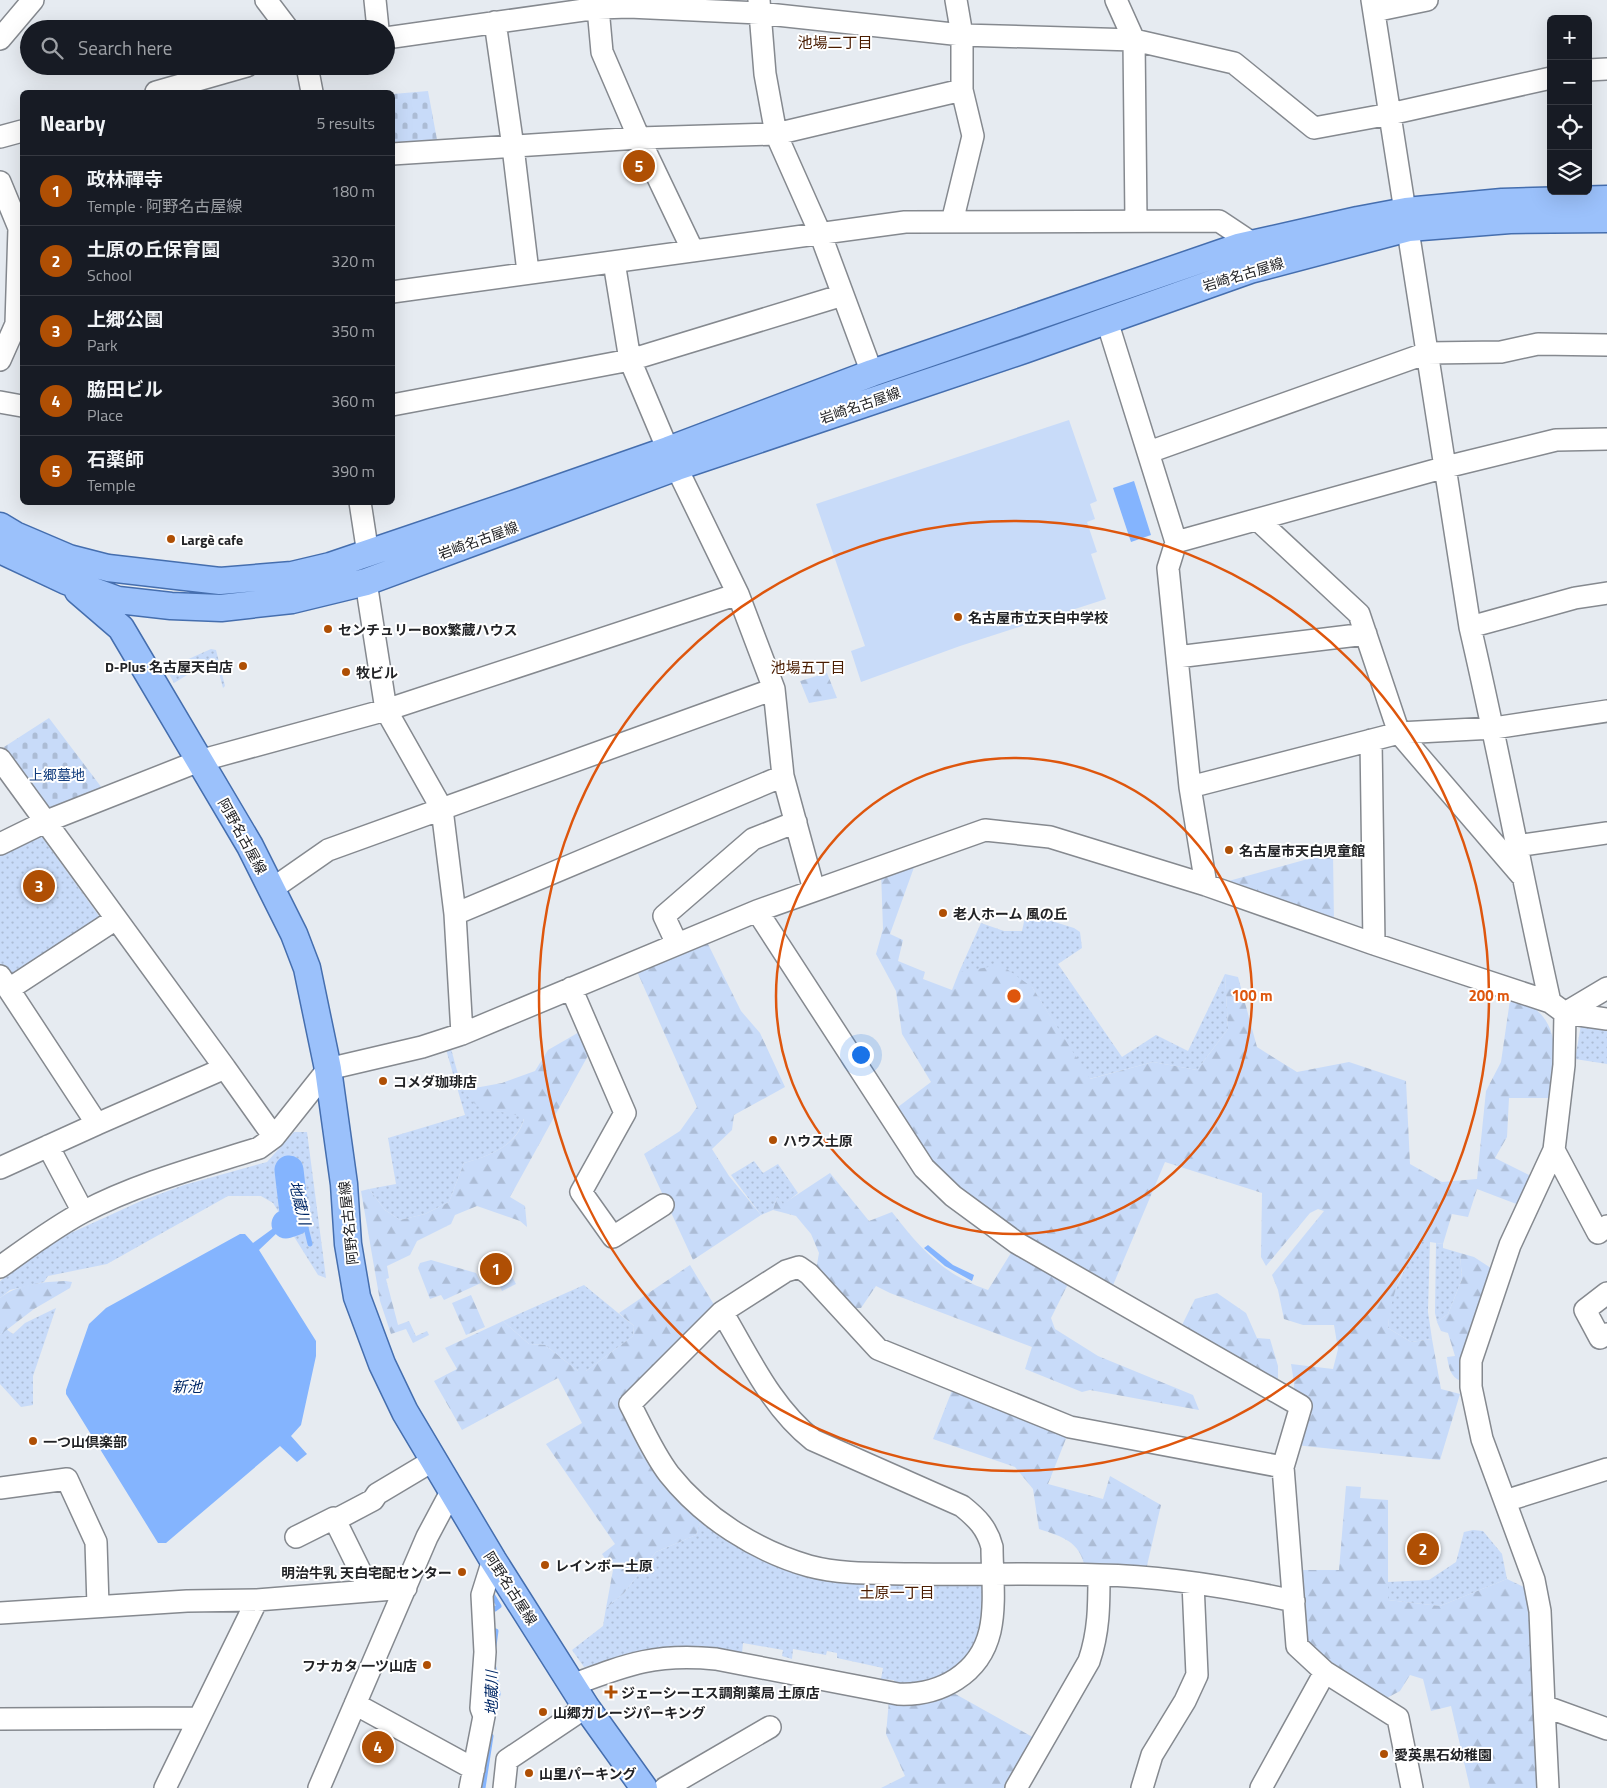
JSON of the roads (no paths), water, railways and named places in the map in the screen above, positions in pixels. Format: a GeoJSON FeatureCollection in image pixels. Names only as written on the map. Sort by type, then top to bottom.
{"type":"FeatureCollection","features":[{"type":"Feature","properties":{"kind":"main road","name":"岩崎名古屋線"},"geometry":{"type":"LineString","coordinates":[[132,571],[229,580],[292,575],[330,566],[1107,321],[1250,270],[1408,220],[1502,202],[1607,199]]}},
{"type":"Feature","properties":{"kind":"main road","name":"岩崎名古屋線"},"geometry":{"type":"LineString","coordinates":[[118,600],[171,606],[221,608],[292,600],[366,582],[672,459],[872,373],[1252,244],[1358,220],[1607,219]]}},
{"type":"Feature","properties":{"kind":"main road"},"geometry":{"type":"LineString","coordinates":[[0,526],[15,535],[69,558],[108,568],[132,571],[118,600]]}},
{"type":"Feature","properties":{"kind":"main road","name":"阿野名古屋線"},"geometry":{"type":"LineString","coordinates":[[0,550],[66,580],[118,600],[121,628]]}},
{"type":"Feature","properties":{"kind":"main road","name":"阿野名古屋線"},"geometry":{"type":"LineString","coordinates":[[66,580],[121,628],[250,846],[272,889],[307,968],[328,1069],[344,1184],[348,1244],[357,1296],[382,1364],[405,1412],[492,1560],[586,1707],[644,1788]]}},
{"type":"Feature","properties":{"kind":"street"},"geometry":{"type":"LineString","coordinates":[[0,39],[33,0]]}},
{"type":"Feature","properties":{"kind":"street"},"geometry":{"type":"LineString","coordinates":[[266,0],[281,20]]}},
{"type":"Feature","properties":{"kind":"street"},"geometry":{"type":"LineString","coordinates":[[375,0],[377,20]]}},
{"type":"Feature","properties":{"kind":"street"},"geometry":{"type":"LineString","coordinates":[[952,222],[972,136],[962,90],[962,35],[956,0]]}},
{"type":"Feature","properties":{"kind":"street"},"geometry":{"type":"LineString","coordinates":[[1116,0],[1134,40],[1136,221]]}},
{"type":"Feature","properties":{"kind":"street"},"geometry":{"type":"LineString","coordinates":[[1427,0],[1373,5],[1470,627],[1494,728],[1522,876],[1557,1007],[1564,1065],[1554,1150],[1510,1245],[1471,1361],[1471,1387],[1482,1439],[1534,1580],[1540,1611],[1548,1788]]}},
{"type":"Feature","properties":{"kind":"street"},"geometry":{"type":"LineString","coordinates":[[395,37],[495,22],[551,7],[759,7],[962,35],[1134,40],[1234,63],[1314,128],[1390,114],[1547,79]]}},
{"type":"Feature","properties":{"kind":"street"},"geometry":{"type":"LineString","coordinates":[[759,7],[765,74],[776,134],[820,233],[872,373]]}},
{"type":"Feature","properties":{"kind":"street"},"geometry":{"type":"LineString","coordinates":[[598,8],[602,52],[639,138],[693,251]]}},
{"type":"Feature","properties":{"kind":"street"},"geometry":{"type":"LineString","coordinates":[[495,22],[528,272]]}},
{"type":"Feature","properties":{"kind":"street"},"geometry":{"type":"LineString","coordinates":[[1592,70],[1607,69]]}},
{"type":"Feature","properties":{"kind":"street"},"geometry":{"type":"LineString","coordinates":[[163,90],[216,75]]}},
{"type":"Feature","properties":{"kind":"street"},"geometry":{"type":"LineString","coordinates":[[309,75],[312,90]]}},
{"type":"Feature","properties":{"kind":"street"},"geometry":{"type":"LineString","coordinates":[[395,154],[639,138],[776,134],[962,90]]}},
{"type":"Feature","properties":{"kind":"street"},"geometry":{"type":"LineString","coordinates":[[0,137],[20,132]]}},
{"type":"Feature","properties":{"kind":"street"},"geometry":{"type":"LineString","coordinates":[[0,182],[20,226]]}},
{"type":"Feature","properties":{"kind":"street"},"geometry":{"type":"LineString","coordinates":[[395,292],[905,222],[1219,221],[1252,244]]}},
{"type":"Feature","properties":{"kind":"street"},"geometry":{"type":"LineString","coordinates":[[0,360],[13,324],[20,240]]}},
{"type":"Feature","properties":{"kind":"street"},"geometry":{"type":"LineString","coordinates":[[614,262],[630,360],[672,459],[738,594],[774,689],[783,776],[814,890]]}},
{"type":"Feature","properties":{"kind":"street"},"geometry":{"type":"LineString","coordinates":[[395,404],[630,360],[843,295]]}},
{"type":"Feature","properties":{"kind":"street"},"geometry":{"type":"LineString","coordinates":[[1107,321],[1176,542],[1168,568],[1190,787],[1206,885]]}},
{"type":"Feature","properties":{"kind":"street"},"geometry":{"type":"LineString","coordinates":[[1149,452],[1427,353],[1501,352],[1538,344],[1607,346]]}},
{"type":"Feature","properties":{"kind":"street"},"geometry":{"type":"LineString","coordinates":[[0,402],[20,406]]}},
{"type":"Feature","properties":{"kind":"street"},"geometry":{"type":"LineString","coordinates":[[1176,542],[1259,521],[1446,467],[1556,440],[1607,439]]}},
{"type":"Feature","properties":{"kind":"street"},"geometry":{"type":"LineString","coordinates":[[360,505],[368,554]]}},
{"type":"Feature","properties":{"kind":"street"},"geometry":{"type":"LineString","coordinates":[[1259,521],[1360,614],[1399,733],[1522,876]]}},
{"type":"Feature","properties":{"kind":"street"},"geometry":{"type":"LineString","coordinates":[[366,582],[386,710],[442,809],[455,914],[462,1034]]}},
{"type":"Feature","properties":{"kind":"street"},"geometry":{"type":"LineString","coordinates":[[1470,627],[1575,598],[1607,593]]}},
{"type":"Feature","properties":{"kind":"street"},"geometry":{"type":"LineString","coordinates":[[0,844],[47,821],[199,760],[386,710],[738,594]]}},
{"type":"Feature","properties":{"kind":"street"},"geometry":{"type":"LineString","coordinates":[[1177,657],[1366,634]]}},
{"type":"Feature","properties":{"kind":"street"},"geometry":{"type":"LineString","coordinates":[[272,889],[328,850],[774,689]]}},
{"type":"Feature","properties":{"kind":"street"},"geometry":{"type":"LineString","coordinates":[[1190,787],[1399,733],[1494,728],[1607,711]]}},
{"type":"Feature","properties":{"kind":"street"},"geometry":{"type":"LineString","coordinates":[[1371,740],[1374,944]]}},
{"type":"Feature","properties":{"kind":"street"},"geometry":{"type":"LineString","coordinates":[[0,759],[47,821],[274,1137]]}},
{"type":"Feature","properties":{"kind":"street"},"geometry":{"type":"LineString","coordinates":[[455,914],[783,776]]}},
{"type":"Feature","properties":{"kind":"street"},"geometry":{"type":"LineString","coordinates":[[677,944],[664,916],[753,839],[796,822]]}},
{"type":"Feature","properties":{"kind":"street"},"geometry":{"type":"LineString","coordinates":[[0,1267],[49,1232],[83,1212],[148,1183],[259,1148],[274,1137],[328,1069],[422,1047],[462,1034],[757,911],[985,830],[1050,837],[1206,885],[1557,1007],[1607,1019]]}},
{"type":"Feature","properties":{"kind":"street"},"geometry":{"type":"LineString","coordinates":[[1516,846],[1607,833]]}},
{"type":"Feature","properties":{"kind":"street"},"geometry":{"type":"LineString","coordinates":[[757,911],[924,1168],[953,1196],[1017,1243],[1301,1406],[1283,1467],[1297,1646],[1326,1672],[1398,1718],[1412,1788]]}},
{"type":"Feature","properties":{"kind":"street"},"geometry":{"type":"LineString","coordinates":[[97,1124],[5,982],[116,919]]}},
{"type":"Feature","properties":{"kind":"street"},"geometry":{"type":"LineString","coordinates":[[571,988],[625,1113],[581,1192],[613,1237],[663,1205]]}},
{"type":"Feature","properties":{"kind":"street"},"geometry":{"type":"LineString","coordinates":[[1557,1007],[1607,988]]}},
{"type":"Feature","properties":{"kind":"street"},"geometry":{"type":"LineString","coordinates":[[0,1168],[225,1068]]}},
{"type":"Feature","properties":{"kind":"street"},"geometry":{"type":"LineString","coordinates":[[48,1146],[83,1212]]}},
{"type":"Feature","properties":{"kind":"street"},"geometry":{"type":"LineString","coordinates":[[1554,1150],[1598,1233],[1607,1226]]}},
{"type":"Feature","properties":{"kind":"street"},"geometry":{"type":"LineString","coordinates":[[1283,1467],[1070,1427],[878,1349],[809,1274],[799,1267],[786,1271],[722,1312],[630,1404],[668,1473],[690,1498],[746,1540],[779,1556],[809,1566],[856,1573],[1099,1574],[1193,1583],[1294,1601]]}},
{"type":"Feature","properties":{"kind":"street"},"geometry":{"type":"LineString","coordinates":[[1607,1293],[1585,1310],[1600,1338],[1607,1334]]}},
{"type":"Feature","properties":{"kind":"street"},"geometry":{"type":"LineString","coordinates":[[572,1685],[648,1659],[694,1657],[716,1659],[898,1694],[925,1693],[943,1688],[969,1670],[977,1661],[990,1632],[992,1547],[989,1536],[978,1519],[962,1506],[813,1440],[798,1428],[777,1406],[722,1312]]}},
{"type":"Feature","properties":{"kind":"street"},"geometry":{"type":"LineString","coordinates":[[296,1537],[334,1518],[335,1520],[373,1500],[377,1494],[434,1460]]}},
{"type":"Feature","properties":{"kind":"street"},"geometry":{"type":"LineString","coordinates":[[1504,1501],[1607,1468]]}},
{"type":"Feature","properties":{"kind":"street"},"geometry":{"type":"LineString","coordinates":[[0,1488],[67,1479],[96,1542],[98,1606]]}},
{"type":"Feature","properties":{"kind":"street"},"geometry":{"type":"LineString","coordinates":[[319,1788],[427,1537],[451,1492]]}},
{"type":"Feature","properties":{"kind":"street"},"geometry":{"type":"LineString","coordinates":[[335,1520],[370,1591]]}},
{"type":"Feature","properties":{"kind":"street"},"geometry":{"type":"LineString","coordinates":[[355,1704],[472,1779],[484,1716],[481,1708],[484,1652],[482,1594],[492,1560]]}},
{"type":"Feature","properties":{"kind":"street"},"geometry":{"type":"LineString","coordinates":[[1016,1788],[1089,1662],[1096,1641],[1099,1574]]}},
{"type":"Feature","properties":{"kind":"street"},"geometry":{"type":"LineString","coordinates":[[1142,1788],[1152,1755],[1185,1701],[1197,1675],[1198,1644],[1193,1583]]}},
{"type":"Feature","properties":{"kind":"street"},"geometry":{"type":"LineString","coordinates":[[0,1613],[98,1606],[257,1600],[406,1588]]}},
{"type":"Feature","properties":{"kind":"street"},"geometry":{"type":"LineString","coordinates":[[165,1788],[257,1600]]}},
{"type":"Feature","properties":{"kind":"street"},"geometry":{"type":"LineString","coordinates":[[1260,1788],[1326,1672]]}},
{"type":"Feature","properties":{"kind":"street"},"geometry":{"type":"LineString","coordinates":[[1544,1706],[1607,1729]]}},
{"type":"Feature","properties":{"kind":"street"},"geometry":{"type":"LineString","coordinates":[[504,1788],[507,1760],[586,1707]]}},
{"type":"Feature","properties":{"kind":"street"},"geometry":{"type":"LineString","coordinates":[[0,1719],[198,1718]]}},
{"type":"Feature","properties":{"kind":"street"},"geometry":{"type":"LineString","coordinates":[[665,1788],[770,1727]]}},
{"type":"Feature","properties":{"kind":"water"},"geometry":{"type":"Polygon","coordinates":[[[1134,481],[1151,535],[1131,542],[1113,488],[1134,481]]]}},
{"type":"Feature","properties":{"kind":"water","name":"新池"},"geometry":{"type":"Polygon","coordinates":[[[275,1227],[278,1232],[259,1250],[316,1341],[316,1356],[301,1425],[291,1436],[307,1454],[297,1462],[280,1446],[166,1543],[158,1543],[66,1394],[89,1324],[106,1308],[240,1234],[245,1234],[253,1243],[275,1227]]]}},
{"type":"Feature","properties":{"kind":"water"},"geometry":{"type":"Polygon","coordinates":[[[928,1245],[953,1265],[974,1275],[972,1281],[945,1266],[924,1248],[928,1245]]]}},
{"type":"Feature","properties":{"kind":"waterway"},"geometry":{"type":"LineString","coordinates":[[286,1224],[295,1221],[289,1170]]}},
{"type":"Feature","properties":{"kind":"waterway","name":"地蔵川"},"geometry":{"type":"LineString","coordinates":[[301,1207],[310,1244]]}},
{"type":"Feature","properties":{"kind":"waterway"},"geometry":{"type":"LineString","coordinates":[[490,1591],[499,1606],[495,1609],[492,1607],[490,1611]]}},
{"type":"Feature","properties":{"kind":"waterway"},"geometry":{"type":"LineString","coordinates":[[490,1629],[496,1631],[494,1646]]}},
{"type":"Feature","properties":{"kind":"waterway"},"geometry":{"type":"LineString","coordinates":[[493,1663],[498,1694],[493,1718]]}},
{"type":"Feature","properties":{"kind":"waterway","name":"地蔵川"},"geometry":{"type":"LineString","coordinates":[[483,1788],[491,1736]]}},
{"type":"Feature","properties":{"kind":"place","name":"石薬師"},"geometry":{"type":"Point","coordinates":[639,166]}},
{"type":"Feature","properties":{"kind":"place","name":"Largè cafe"},"geometry":{"type":"Point","coordinates":[171,539]}},
{"type":"Feature","properties":{"kind":"place","name":"名古屋市立天白中学校"},"geometry":{"type":"Point","coordinates":[958,617]}},
{"type":"Feature","properties":{"kind":"place","name":"センチュリーBOX繁蔵ハウス"},"geometry":{"type":"Point","coordinates":[328,629]}},
{"type":"Feature","properties":{"kind":"place","name":"D-Plus 名古屋天白店"},"geometry":{"type":"Point","coordinates":[243,666]}},
{"type":"Feature","properties":{"kind":"place","name":"牧ビル"},"geometry":{"type":"Point","coordinates":[346,672]}},
{"type":"Feature","properties":{"kind":"place","name":"名古屋市天白児童館"},"geometry":{"type":"Point","coordinates":[1229,850]}},
{"type":"Feature","properties":{"kind":"place","name":"上郷公園"},"geometry":{"type":"Point","coordinates":[39,886]}},
{"type":"Feature","properties":{"kind":"place","name":"老人ホーム 風の丘"},"geometry":{"type":"Point","coordinates":[943,913]}},
{"type":"Feature","properties":{"kind":"place","name":"コメダ珈琲店"},"geometry":{"type":"Point","coordinates":[383,1081]}},
{"type":"Feature","properties":{"kind":"place","name":"ハウス土原"},"geometry":{"type":"Point","coordinates":[773,1140]}},
{"type":"Feature","properties":{"kind":"place","name":"政林禪寺"},"geometry":{"type":"Point","coordinates":[496,1269]}},
{"type":"Feature","properties":{"kind":"place","name":"一つ山倶楽部"},"geometry":{"type":"Point","coordinates":[33,1441]}},
{"type":"Feature","properties":{"kind":"place","name":"土原の丘保育園"},"geometry":{"type":"Point","coordinates":[1423,1549]}},
{"type":"Feature","properties":{"kind":"place","name":"レインボー土原"},"geometry":{"type":"Point","coordinates":[545,1565]}},
{"type":"Feature","properties":{"kind":"place","name":"明治牛乳 天白宅配センター"},"geometry":{"type":"Point","coordinates":[462,1572]}},
{"type":"Feature","properties":{"kind":"place","name":"フナカタ 一ツ山店"},"geometry":{"type":"Point","coordinates":[427,1665]}},
{"type":"Feature","properties":{"kind":"place","name":"ジェーシーエス調剤薬局 土原店"},"geometry":{"type":"Point","coordinates":[611,1692]}},
{"type":"Feature","properties":{"kind":"place","name":"山郷ガレージパーキング"},"geometry":{"type":"Point","coordinates":[543,1712]}},
{"type":"Feature","properties":{"kind":"place","name":"脇田ビル"},"geometry":{"type":"Point","coordinates":[378,1747]}},
{"type":"Feature","properties":{"kind":"place","name":"愛英黒石幼稚園"},"geometry":{"type":"Point","coordinates":[1384,1754]}},
{"type":"Feature","properties":{"kind":"place","name":"山里パーキング"},"geometry":{"type":"Point","coordinates":[529,1773]}},
{"type":"Feature","properties":{"kind":"district","name":"池場二丁目"},"geometry":{"type":"Point","coordinates":[835,42]}},
{"type":"Feature","properties":{"kind":"district","name":"池場五丁目"},"geometry":{"type":"Point","coordinates":[808,667]}},
{"type":"Feature","properties":{"kind":"district","name":"土原一丁目"},"geometry":{"type":"Point","coordinates":[897,1592]}},
{"type":"Feature","properties":{"kind":"park label","name":"上郷墓地"},"geometry":{"type":"Point","coordinates":[57,774]}}]}
